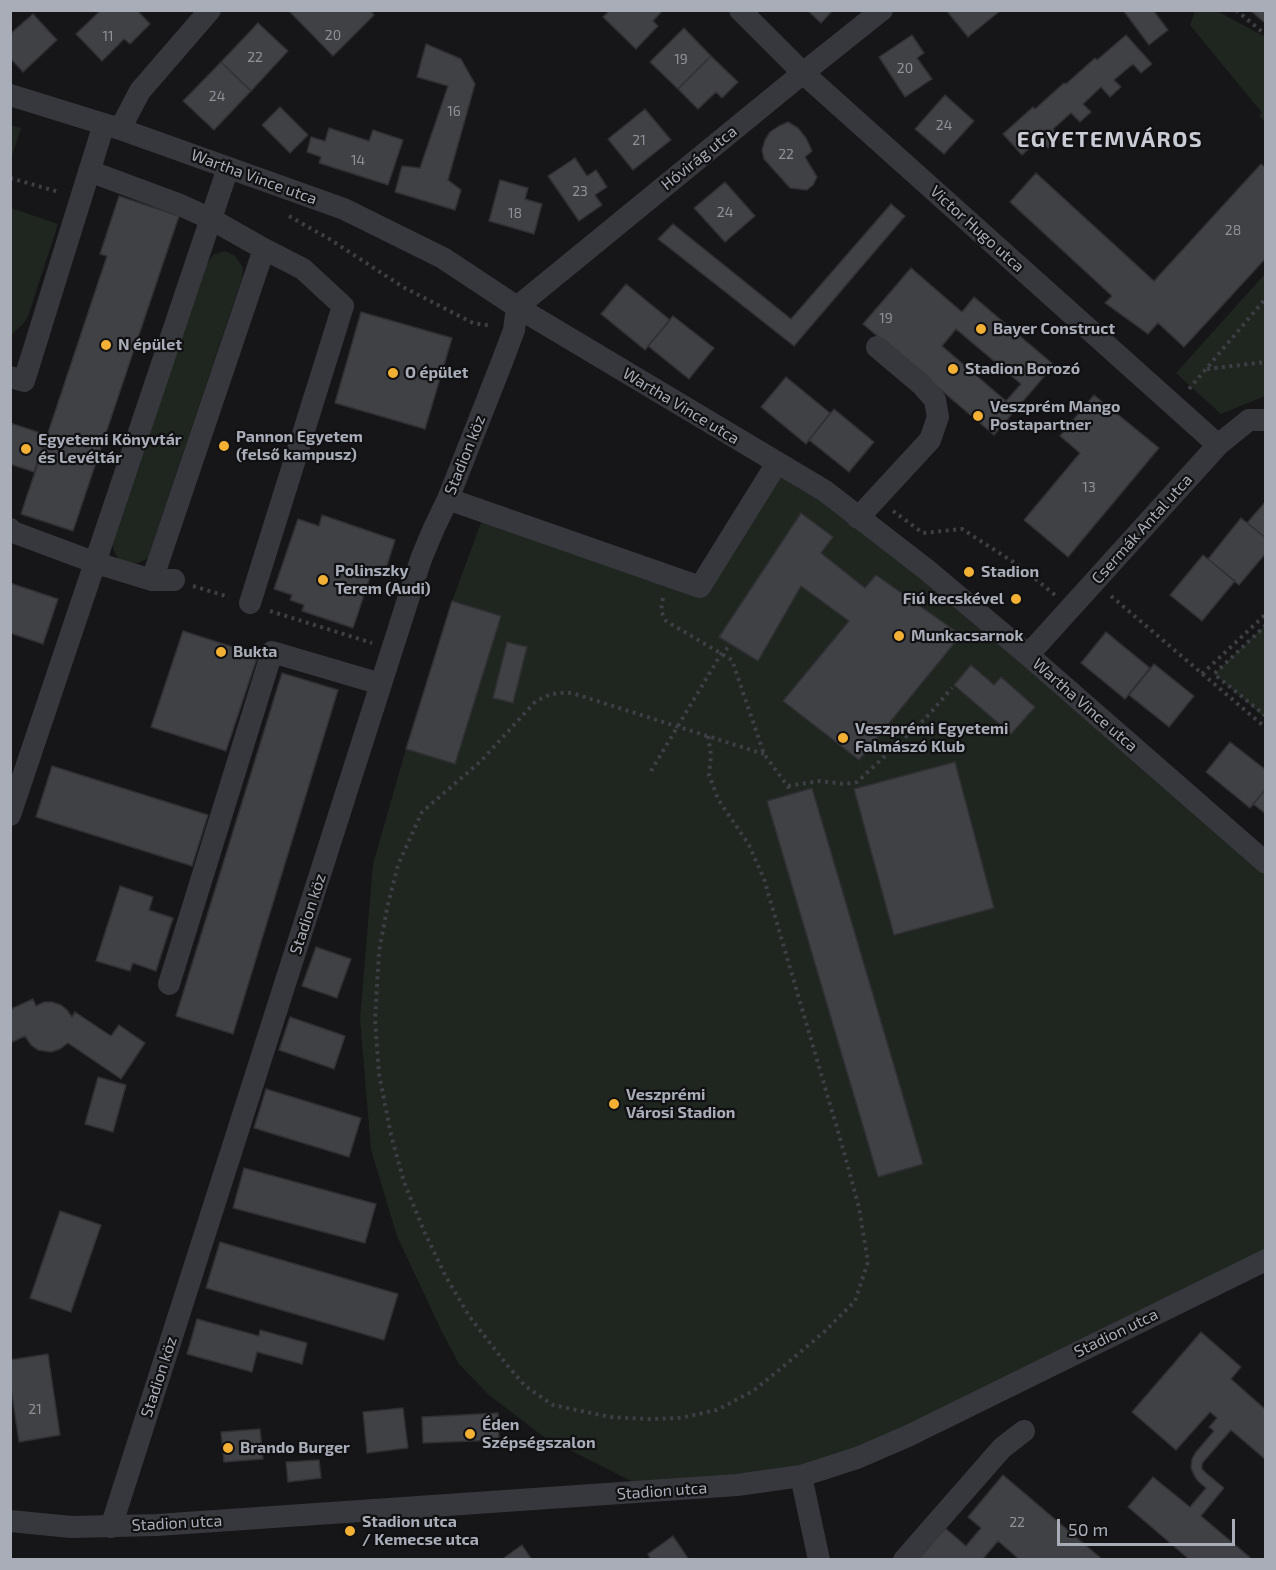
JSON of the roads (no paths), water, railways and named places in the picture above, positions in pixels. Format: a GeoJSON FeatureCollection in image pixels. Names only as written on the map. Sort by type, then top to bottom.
{"type":"FeatureCollection","features":[{"type":"Feature","properties":{"kind":"street","name":"Victor Hugo utca"},"geometry":{"type":"LineString","coordinates":[[740,10],[803,73],[1218,445]]}},
{"type":"Feature","properties":{"kind":"street","name":"Hóvirág utca"},"geometry":{"type":"LineString","coordinates":[[517,307],[882,10]]}},
{"type":"Feature","properties":{"kind":"street"},"geometry":{"type":"LineString","coordinates":[[10,377],[24,381],[89,171],[112,127],[196,15]]}},
{"type":"Feature","properties":{"kind":"street","name":"Wartha Vince utca"},"geometry":{"type":"LineString","coordinates":[[10,95],[112,127],[344,209],[443,258],[517,307],[825,491],[927,570],[1028,655],[1266,863]]}},
{"type":"Feature","properties":{"kind":"street"},"geometry":{"type":"LineString","coordinates":[[10,814],[228,168]]}},
{"type":"Feature","properties":{"kind":"street"},"geometry":{"type":"LineString","coordinates":[[89,171],[178,204],[211,219],[303,268],[343,306],[250,603]]}},
{"type":"Feature","properties":{"kind":"street"},"geometry":{"type":"LineString","coordinates":[[10,529],[96,563],[163,580],[264,249]]}},
{"type":"Feature","properties":{"kind":"street","name":"Stadion köz"},"geometry":{"type":"LineString","coordinates":[[111,1527],[421,559],[448,499],[514,330],[517,307]]}},
{"type":"Feature","properties":{"kind":"street"},"geometry":{"type":"LineString","coordinates":[[858,518],[930,440],[938,417],[935,400],[922,385],[877,347]]}},
{"type":"Feature","properties":{"kind":"street","name":"Csermák Antal utca"},"geometry":{"type":"LineString","coordinates":[[1028,655],[1218,445],[1249,420],[1266,420]]}},
{"type":"Feature","properties":{"kind":"street"},"geometry":{"type":"LineString","coordinates":[[448,499],[700,587],[777,463]]}},
{"type":"Feature","properties":{"kind":"street"},"geometry":{"type":"LineString","coordinates":[[169,984],[272,652],[381,684]]}},
{"type":"Feature","properties":{"kind":"street","name":"Stadion utca"},"geometry":{"type":"LineString","coordinates":[[10,1521],[71,1527],[157,1525],[737,1485],[801,1476],[857,1458],[908,1436],[1266,1260]]}},
{"type":"Feature","properties":{"kind":"street"},"geometry":{"type":"LineString","coordinates":[[904,1560],[1002,1448],[1024,1431]]}},
{"type":"Feature","properties":{"kind":"street"},"geometry":{"type":"LineString","coordinates":[[801,1476],[819,1560]]}},
{"type":"Feature","properties":{"kind":"place","name":"Bayer Construct"},"geometry":{"type":"Point","coordinates":[981,329]}},
{"type":"Feature","properties":{"kind":"place","name":"N épület"},"geometry":{"type":"Point","coordinates":[106,345]}},
{"type":"Feature","properties":{"kind":"place","name":"Stadion Borozó"},"geometry":{"type":"Point","coordinates":[953,369]}},
{"type":"Feature","properties":{"kind":"place","name":"O épület"},"geometry":{"type":"Point","coordinates":[393,373]}},
{"type":"Feature","properties":{"kind":"place","name":"Veszprém Mango Postapartner"},"geometry":{"type":"Point","coordinates":[978,416]}},
{"type":"Feature","properties":{"kind":"place","name":"Pannon Egyetem (felső kampusz)"},"geometry":{"type":"Point","coordinates":[224,446]}},
{"type":"Feature","properties":{"kind":"place","name":"Egyetemi Könyvtár és Levéltár"},"geometry":{"type":"Point","coordinates":[26,449]}},
{"type":"Feature","properties":{"kind":"place","name":"Stadion"},"geometry":{"type":"Point","coordinates":[969,572]}},
{"type":"Feature","properties":{"kind":"place","name":"Polinszky Terem (Audi)"},"geometry":{"type":"Point","coordinates":[323,580]}},
{"type":"Feature","properties":{"kind":"place","name":"Fiú kecskével"},"geometry":{"type":"Point","coordinates":[1016,599]}},
{"type":"Feature","properties":{"kind":"place","name":"Munkacsarnok"},"geometry":{"type":"Point","coordinates":[899,636]}},
{"type":"Feature","properties":{"kind":"place","name":"Bukta"},"geometry":{"type":"Point","coordinates":[221,652]}},
{"type":"Feature","properties":{"kind":"place","name":"Veszprémi Egyetemi Falmászó Klub"},"geometry":{"type":"Point","coordinates":[843,738]}},
{"type":"Feature","properties":{"kind":"place","name":"Veszprémi Városi Stadion"},"geometry":{"type":"Point","coordinates":[614,1104]}},
{"type":"Feature","properties":{"kind":"place","name":"Éden Szépségszalon"},"geometry":{"type":"Point","coordinates":[470,1434]}},
{"type":"Feature","properties":{"kind":"place","name":"Brando Burger"},"geometry":{"type":"Point","coordinates":[228,1448]}},
{"type":"Feature","properties":{"kind":"place","name":"Stadion utca / Kemecse utca"},"geometry":{"type":"Point","coordinates":[350,1531]}},
{"type":"Feature","properties":{"kind":"district","name":"EGYETEMVÁROS"},"geometry":{"type":"Point","coordinates":[1110,140]}}]}
